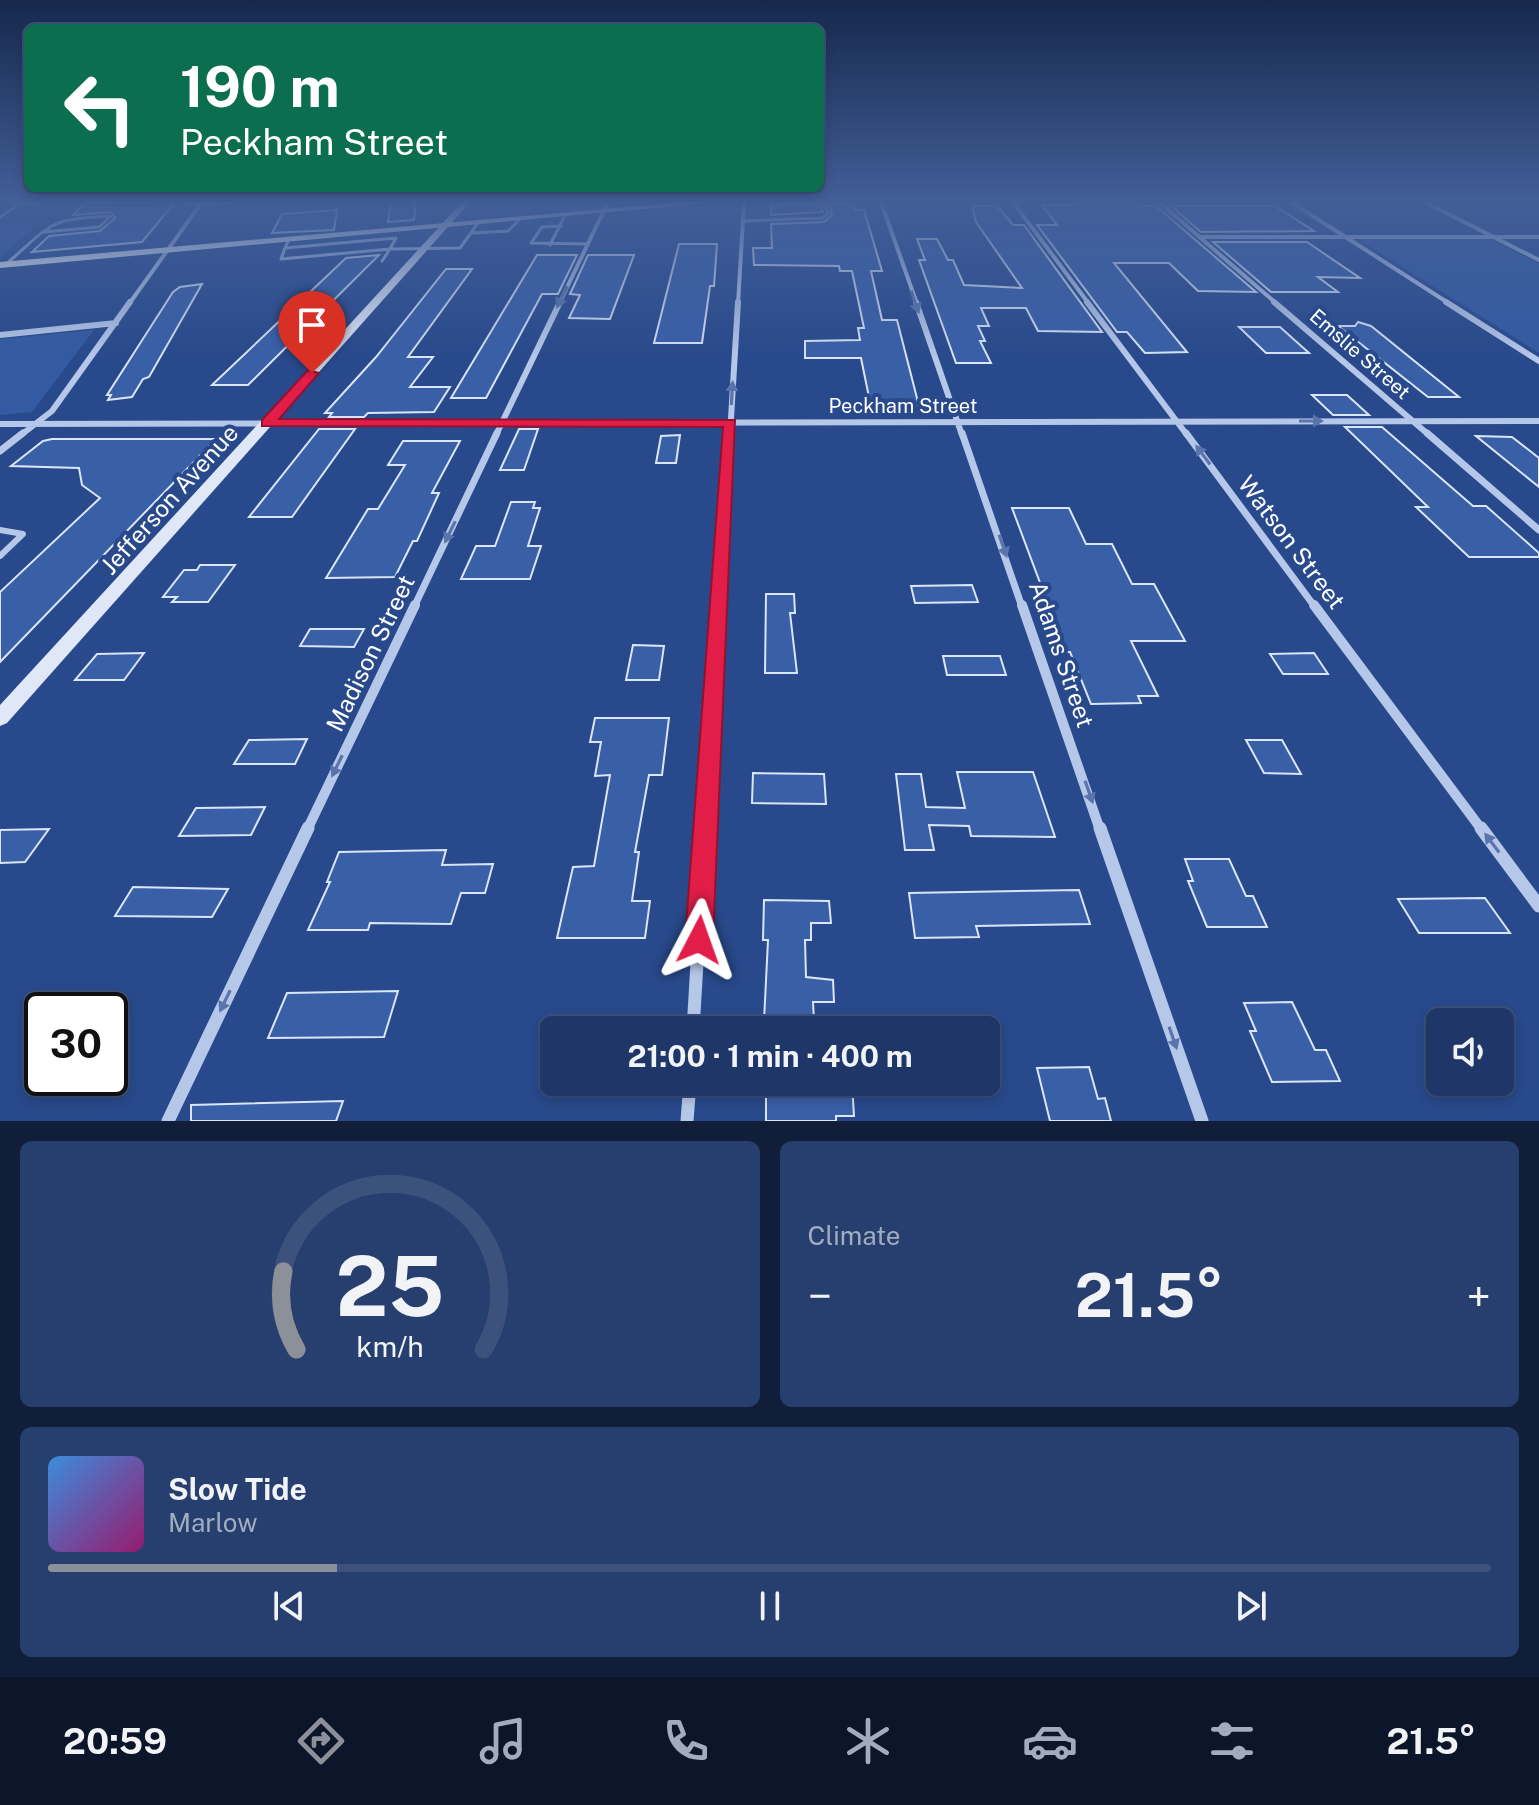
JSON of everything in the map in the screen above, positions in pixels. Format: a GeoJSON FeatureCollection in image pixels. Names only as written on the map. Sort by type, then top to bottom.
{"type":"FeatureCollection","features":[{"type":"Feature","properties":{"kind":"main road"},"geometry":{"type":"LineString","coordinates":[[3,265],[121,254]]}},
{"type":"Feature","properties":{"kind":"street"},"geometry":{"type":"LineString","coordinates":[[0,451],[52,411],[165,254]]}},
{"type":"Feature","properties":{"kind":"street","name":"Jefferson Avenue"},"geometry":{"type":"LineString","coordinates":[[0,718],[418,254]]}},
{"type":"Feature","properties":{"kind":"street","name":"Madison Street"},"geometry":{"type":"LineString","coordinates":[[168,1121],[582,254]]}},
{"type":"Feature","properties":{"kind":"street"},"geometry":{"type":"LineString","coordinates":[[694,1016],[740,254]]}},
{"type":"Feature","properties":{"kind":"street","name":"Adams Street"},"geometry":{"type":"LineString","coordinates":[[899,254],[956,422],[988,501],[1202,1121]]}},
{"type":"Feature","properties":{"kind":"street","name":"Watson Street"},"geometry":{"type":"LineString","coordinates":[[1052,254],[1539,906]]}},
{"type":"Feature","properties":{"kind":"street","name":"Emslie Street"},"geometry":{"type":"LineString","coordinates":[[1220,254],[1539,530]]}},
{"type":"Feature","properties":{"kind":"street"},"geometry":{"type":"LineString","coordinates":[[1372,254],[1539,361]]}},
{"type":"Feature","properties":{"kind":"street"},"geometry":{"type":"LineString","coordinates":[[0,335],[116,323]]}},
{"type":"Feature","properties":{"kind":"street","name":"Peckham Street"},"geometry":{"type":"LineString","coordinates":[[0,424],[1539,421]]}},
{"type":"Feature","properties":{"kind":"street"},"geometry":{"type":"LineString","coordinates":[[687,1121],[689,1096]]}},
{"type":"Feature","properties":{"kind":"lane"},"geometry":{"type":"LineString","coordinates":[[277,269],[283,254]]}},
{"type":"Feature","properties":{"kind":"lane"},"geometry":{"type":"LineString","coordinates":[[300,255],[309,254]]}},
{"type":"Feature","properties":{"kind":"lane"},"geometry":{"type":"LineString","coordinates":[[281,259],[319,254]]}},
{"type":"Feature","properties":{"kind":"lane"},"geometry":{"type":"LineString","coordinates":[[382,261],[386,254]]}},
{"type":"Feature","properties":{"kind":"lane"},"geometry":{"type":"LineString","coordinates":[[0,530],[23,534],[0,556]]}},
{"type":"Feature","properties":{"kind":"shaded area"},"geometry":{"type":"Polygon","coordinates":[[[1382,254],[1520,254],[1539,264],[1539,353],[1382,254]]]}},
{"type":"Feature","properties":{"kind":"shaded area"},"geometry":{"type":"Polygon","coordinates":[[[94,330],[32,412],[0,415],[0,339],[94,330]]]}},
{"type":"Feature","properties":{"kind":"building"},"geometry":{"type":"Polygon","coordinates":[[[676,254],[716,254],[714,286],[710,286],[702,343],[654,343],[676,254]]]}},
{"type":"Feature","properties":{"kind":"building"},"geometry":{"type":"Polygon","coordinates":[[[753,254],[877,254],[882,271],[871,271],[882,320],[897,320],[919,406],[871,407],[861,358],[805,358],[805,341],[860,340],[858,328],[864,328],[852,271],[840,271],[839,266],[754,265],[753,254]]]}},
{"type":"Feature","properties":{"kind":"building"},"geometry":{"type":"Polygon","coordinates":[[[923,254],[945,254],[948,260],[953,260],[964,285],[1022,288],[999,254],[1045,254],[1102,332],[1038,331],[1026,308],[981,308],[989,326],[978,326],[985,341],[980,341],[991,363],[956,363],[919,260],[925,260],[923,254]]]}},
{"type":"Feature","properties":{"kind":"building"},"geometry":{"type":"Polygon","coordinates":[[[1059,254],[1212,254],[1256,292],[1198,291],[1169,263],[1114,263],[1187,352],[1145,353],[1127,332],[1117,332],[1059,254]]]}},
{"type":"Feature","properties":{"kind":"building"},"geometry":{"type":"Polygon","coordinates":[[[1227,254],[1325,254],[1360,278],[1318,277],[1338,292],[1271,292],[1227,254]]]}},
{"type":"Feature","properties":{"kind":"building"},"geometry":{"type":"Polygon","coordinates":[[[379,255],[248,385],[212,385],[346,258],[379,255]]]}},
{"type":"Feature","properties":{"kind":"building"},"geometry":{"type":"Polygon","coordinates":[[[537,255],[577,255],[558,294],[542,294],[486,398],[451,398],[537,255]]]}},
{"type":"Feature","properties":{"kind":"building"},"geometry":{"type":"Polygon","coordinates":[[[588,255],[634,255],[610,319],[569,318],[580,295],[570,294],[588,255]]]}},
{"type":"Feature","properties":{"kind":"building"},"geometry":{"type":"Polygon","coordinates":[[[446,269],[472,269],[408,357],[433,357],[410,387],[450,387],[434,412],[329,417],[332,413],[325,413],[376,357],[446,269]]]}},
{"type":"Feature","properties":{"kind":"building"},"geometry":{"type":"Polygon","coordinates":[[[202,284],[149,377],[143,379],[132,397],[108,400],[111,395],[107,395],[173,292],[180,287],[202,284]]]}},
{"type":"Feature","properties":{"kind":"building"},"geometry":{"type":"Polygon","coordinates":[[[1358,322],[1371,326],[1459,397],[1428,397],[1338,326],[1355,326],[1358,322]]]}},
{"type":"Feature","properties":{"kind":"building"},"geometry":{"type":"Polygon","coordinates":[[[1239,327],[1280,327],[1309,353],[1266,353],[1239,327]]]}},
{"type":"Feature","properties":{"kind":"building"},"geometry":{"type":"Polygon","coordinates":[[[1312,395],[1347,395],[1369,415],[1333,415],[1312,395]]]}},
{"type":"Feature","properties":{"kind":"building"},"geometry":{"type":"Polygon","coordinates":[[[1345,427],[1382,427],[1473,506],[1486,506],[1539,553],[1539,557],[1469,557],[1416,507],[1428,507],[1345,427]]]}},
{"type":"Feature","properties":{"kind":"building"},"geometry":{"type":"Polygon","coordinates":[[[319,429],[355,429],[292,517],[249,517],[319,429]]]}},
{"type":"Feature","properties":{"kind":"building"},"geometry":{"type":"Polygon","coordinates":[[[519,429],[538,429],[524,470],[500,470],[519,429]]]}},
{"type":"Feature","properties":{"kind":"building"},"geometry":{"type":"Polygon","coordinates":[[[680,435],[676,463],[656,463],[661,436],[680,435]]]}},
{"type":"Feature","properties":{"kind":"building"},"geometry":{"type":"Polygon","coordinates":[[[1476,436],[1512,437],[1539,458],[1539,487],[1476,436]]]}},
{"type":"Feature","properties":{"kind":"building"},"geometry":{"type":"Polygon","coordinates":[[[216,439],[0,662],[0,592],[100,498],[82,485],[79,468],[11,466],[43,441],[216,439]]]}},
{"type":"Feature","properties":{"kind":"building"},"geometry":{"type":"Polygon","coordinates":[[[403,441],[460,441],[432,493],[439,493],[417,541],[413,541],[395,577],[326,578],[368,509],[378,509],[405,465],[388,465],[403,441]]]}},
{"type":"Feature","properties":{"kind":"building"},"geometry":{"type":"Polygon","coordinates":[[[511,502],[535,502],[533,508],[540,508],[528,546],[541,546],[530,579],[461,579],[476,546],[495,546],[511,502]]]}},
{"type":"Feature","properties":{"kind":"building"},"geometry":{"type":"Polygon","coordinates":[[[1012,508],[1069,508],[1086,544],[1112,544],[1132,584],[1154,584],[1185,641],[1131,641],[1158,696],[1138,696],[1141,703],[1091,704],[1070,652],[1066,652],[1012,508]]]}},
{"type":"Feature","properties":{"kind":"building"},"geometry":{"type":"Polygon","coordinates":[[[200,565],[235,565],[208,602],[172,602],[177,597],[163,597],[184,570],[197,570],[200,565]]]}},
{"type":"Feature","properties":{"kind":"building"},"geometry":{"type":"Polygon","coordinates":[[[972,585],[978,602],[915,603],[911,586],[972,585]]]}},
{"type":"Feature","properties":{"kind":"building"},"geometry":{"type":"Polygon","coordinates":[[[766,594],[794,594],[795,613],[790,613],[797,673],[765,673],[766,594]]]}},
{"type":"Feature","properties":{"kind":"building"},"geometry":{"type":"Polygon","coordinates":[[[310,629],[364,629],[354,647],[300,646],[310,629]]]}},
{"type":"Feature","properties":{"kind":"building"},"geometry":{"type":"Polygon","coordinates":[[[633,645],[664,646],[659,680],[626,680],[633,645]]]}},
{"type":"Feature","properties":{"kind":"building"},"geometry":{"type":"Polygon","coordinates":[[[144,653],[124,680],[75,680],[97,654],[144,653]]]}},
{"type":"Feature","properties":{"kind":"building"},"geometry":{"type":"Polygon","coordinates":[[[1314,653],[1328,674],[1283,674],[1270,654],[1314,653]]]}},
{"type":"Feature","properties":{"kind":"building"},"geometry":{"type":"Polygon","coordinates":[[[943,656],[1000,656],[1006,675],[947,675],[943,656]]]}},
{"type":"Feature","properties":{"kind":"building"},"geometry":{"type":"Polygon","coordinates":[[[595,718],[669,718],[662,775],[649,775],[635,852],[639,852],[632,901],[650,901],[645,938],[557,938],[573,867],[594,866],[610,775],[595,776],[601,742],[590,742],[595,718]]]}},
{"type":"Feature","properties":{"kind":"building"},"geometry":{"type":"Polygon","coordinates":[[[307,739],[295,764],[234,764],[249,740],[307,739]]]}},
{"type":"Feature","properties":{"kind":"building"},"geometry":{"type":"Polygon","coordinates":[[[1246,740],[1282,740],[1301,774],[1264,773],[1246,740]]]}},
{"type":"Feature","properties":{"kind":"building"},"geometry":{"type":"Polygon","coordinates":[[[957,772],[1033,772],[1055,837],[971,836],[969,826],[929,825],[934,850],[905,850],[896,774],[921,774],[926,807],[965,808],[957,772]]]}},
{"type":"Feature","properties":{"kind":"building"},"geometry":{"type":"Polygon","coordinates":[[[753,773],[824,774],[826,804],[752,803],[753,773]]]}},
{"type":"Feature","properties":{"kind":"building"},"geometry":{"type":"Polygon","coordinates":[[[265,807],[251,835],[179,836],[196,808],[265,807]]]}},
{"type":"Feature","properties":{"kind":"building"},"geometry":{"type":"Polygon","coordinates":[[[49,829],[25,862],[0,863],[0,830],[49,829]]]}},
{"type":"Feature","properties":{"kind":"building"},"geometry":{"type":"Polygon","coordinates":[[[446,850],[442,865],[493,864],[485,893],[461,893],[451,924],[370,923],[368,930],[308,930],[330,882],[327,882],[339,852],[446,850]]]}},
{"type":"Feature","properties":{"kind":"building"},"geometry":{"type":"Polygon","coordinates":[[[1185,859],[1229,859],[1246,896],[1253,896],[1267,927],[1207,927],[1188,881],[1193,881],[1185,859]]]}},
{"type":"Feature","properties":{"kind":"building"},"geometry":{"type":"Polygon","coordinates":[[[133,887],[228,889],[212,917],[115,916],[133,887]]]}},
{"type":"Feature","properties":{"kind":"building"},"geometry":{"type":"Polygon","coordinates":[[[1079,890],[1090,924],[976,926],[979,937],[915,938],[909,893],[1079,890]]]}},
{"type":"Feature","properties":{"kind":"building"},"geometry":{"type":"Polygon","coordinates":[[[1485,898],[1510,933],[1419,933],[1398,899],[1485,898]]]}},
{"type":"Feature","properties":{"kind":"building"},"geometry":{"type":"Polygon","coordinates":[[[764,900],[829,901],[831,923],[811,923],[811,940],[805,940],[806,977],[833,980],[834,1002],[813,1002],[814,1016],[764,1016],[768,940],[763,940],[764,900]]]}},
{"type":"Feature","properties":{"kind":"building"},"geometry":{"type":"Polygon","coordinates":[[[398,991],[384,1037],[268,1038],[287,993],[398,991]]]}},
{"type":"Feature","properties":{"kind":"building"},"geometry":{"type":"Polygon","coordinates":[[[1292,1002],[1315,1050],[1326,1050],[1340,1081],[1272,1082],[1250,1031],[1256,1031],[1244,1003],[1292,1002]]]}},
{"type":"Feature","properties":{"kind":"building"},"geometry":{"type":"Polygon","coordinates":[[[1089,1067],[1098,1099],[1105,1098],[1111,1121],[1050,1121],[1037,1068],[1089,1067]]]}},
{"type":"Feature","properties":{"kind":"building"},"geometry":{"type":"Polygon","coordinates":[[[766,1096],[853,1096],[854,1116],[836,1116],[836,1121],[766,1121],[766,1096]]]}},
{"type":"Feature","properties":{"kind":"building"},"geometry":{"type":"Polygon","coordinates":[[[343,1101],[336,1121],[191,1121],[191,1105],[343,1101]]]}},
{"type":"Feature","properties":{"kind":"route"},"geometry":{"type":"LineString","coordinates":[[312,373],[267,423],[730,423],[699,940]]}}]}
